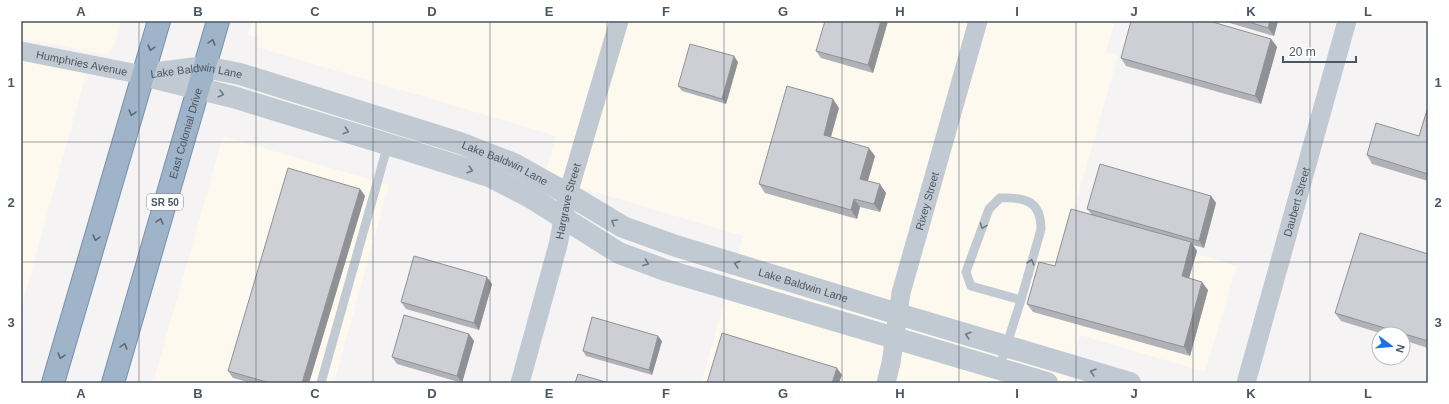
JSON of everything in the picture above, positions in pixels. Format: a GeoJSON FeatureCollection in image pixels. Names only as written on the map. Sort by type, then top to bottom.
{"type":"FeatureCollection","features":[{"type":"Feature","properties":{"kind":"highway"},"geometry":{"type":"LineString","coordinates":[[54,383],[159,21]]}},
{"type":"Feature","properties":{"kind":"highway","name":"East Colonial Drive"},"geometry":{"type":"LineString","coordinates":[[113,383],[218,21]]}},
{"type":"Feature","properties":{"kind":"street","name":"Hargrave Street"},"geometry":{"type":"LineString","coordinates":[[520,383],[558,244],[568,194],[619,21]]}},
{"type":"Feature","properties":{"kind":"street","name":"Rixey Street"},"geometry":{"type":"LineString","coordinates":[[886,383],[892,363],[901,293],[978,21]]}},
{"type":"Feature","properties":{"kind":"street","name":"Daubert Street"},"geometry":{"type":"LineString","coordinates":[[1246,383],[1347,21]]}},
{"type":"Feature","properties":{"kind":"street","name":"Humphries Avenue"},"geometry":{"type":"LineString","coordinates":[[21,51],[143,75]]}},
{"type":"Feature","properties":{"kind":"street","name":"Lake Baldwin Lane"},"geometry":{"type":"LineString","coordinates":[[143,75],[205,67],[240,74],[460,143],[514,164],[623,227],[676,246],[1130,383]]}},
{"type":"Feature","properties":{"kind":"street","name":"Lake Baldwin Lane"},"geometry":{"type":"LineString","coordinates":[[143,75],[233,97],[488,176],[530,197],[619,253],[665,270],[1047,383]]}},
{"type":"Feature","properties":{"kind":"lane"},"geometry":{"type":"LineString","coordinates":[[321,383],[388,144]]}},
{"type":"Feature","properties":{"kind":"lane"},"geometry":{"type":"LineString","coordinates":[[999,369],[1005,346],[1021,300],[1041,229],[1041,218],[1035,206],[1018,198],[1000,198],[989,210],[966,272],[972,286],[1021,300]]}},
{"type":"Feature","properties":{"kind":"shaded area"},"geometry":{"type":"Polygon","coordinates":[[[21,21],[122,21],[115,44],[107,55],[40,41],[21,40],[21,21]]]}},
{"type":"Feature","properties":{"kind":"shaded area"},"geometry":{"type":"Polygon","coordinates":[[[252,21],[1115,21],[1106,52],[1118,56],[1072,216],[1237,266],[1205,372],[1080,335],[1067,383],[701,383],[743,236],[544,177],[556,136],[256,47],[259,38],[248,34],[252,21]]]}},
{"type":"Feature","properties":{"kind":"shaded area"},"geometry":{"type":"Polygon","coordinates":[[[21,54],[88,67],[21,309],[21,54]]]}},
{"type":"Feature","properties":{"kind":"shaded area"},"geometry":{"type":"Polygon","coordinates":[[[223,136],[389,185],[334,383],[153,383],[223,136]]]}},
{"type":"Feature","properties":{"kind":"building"},"geometry":{"type":"Polygon","coordinates":[[[825,21],[881,21],[868,65],[816,51],[825,21]]]}},
{"type":"Feature","properties":{"kind":"building"},"geometry":{"type":"Polygon","coordinates":[[[1131,21],[1209,21],[1271,39],[1255,96],[1121,58],[1131,21]]]}},
{"type":"Feature","properties":{"kind":"building"},"geometry":{"type":"Polygon","coordinates":[[[1246,21],[1270,21],[1268,28],[1246,21]]]}},
{"type":"Feature","properties":{"kind":"building"},"geometry":{"type":"Polygon","coordinates":[[[690,44],[734,56],[722,99],[678,86],[690,44]]]}},
{"type":"Feature","properties":{"kind":"building"},"geometry":{"type":"Polygon","coordinates":[[[787,86],[833,99],[824,135],[869,148],[860,179],[880,184],[874,204],[854,199],[851,210],[759,184],[787,86]]]}},
{"type":"Feature","properties":{"kind":"building"},"geometry":{"type":"Polygon","coordinates":[[[1428,107],[1428,174],[1367,155],[1376,123],[1419,136],[1428,107]]]}},
{"type":"Feature","properties":{"kind":"building"},"geometry":{"type":"Polygon","coordinates":[[[1100,164],[1211,196],[1199,241],[1087,209],[1100,164]]]}},
{"type":"Feature","properties":{"kind":"building"},"geometry":{"type":"Polygon","coordinates":[[[288,168],[360,189],[302,383],[270,383],[228,371],[288,168]]]}},
{"type":"Feature","properties":{"kind":"building"},"geometry":{"type":"Polygon","coordinates":[[[1071,209],[1191,242],[1182,276],[1202,282],[1184,347],[1027,304],[1039,262],[1055,266],[1071,209]]]}},
{"type":"Feature","properties":{"kind":"building"},"geometry":{"type":"Polygon","coordinates":[[[1360,233],[1428,254],[1428,341],[1411,336],[1411,326],[1378,326],[1335,313],[1360,233]]]}},
{"type":"Feature","properties":{"kind":"building"},"geometry":{"type":"Polygon","coordinates":[[[414,256],[487,277],[474,323],[401,302],[414,256]]]}},
{"type":"Feature","properties":{"kind":"building"},"geometry":{"type":"Polygon","coordinates":[[[404,315],[469,334],[457,376],[392,357],[404,315]]]}},
{"type":"Feature","properties":{"kind":"building"},"geometry":{"type":"Polygon","coordinates":[[[592,317],[658,336],[649,370],[583,351],[592,317]]]}},
{"type":"Feature","properties":{"kind":"building"},"geometry":{"type":"Polygon","coordinates":[[[722,333],[837,368],[832,383],[707,383],[722,333]]]}},
{"type":"Feature","properties":{"kind":"building"},"geometry":{"type":"Polygon","coordinates":[[[578,374],[609,383],[575,383],[578,374]]]}}]}
